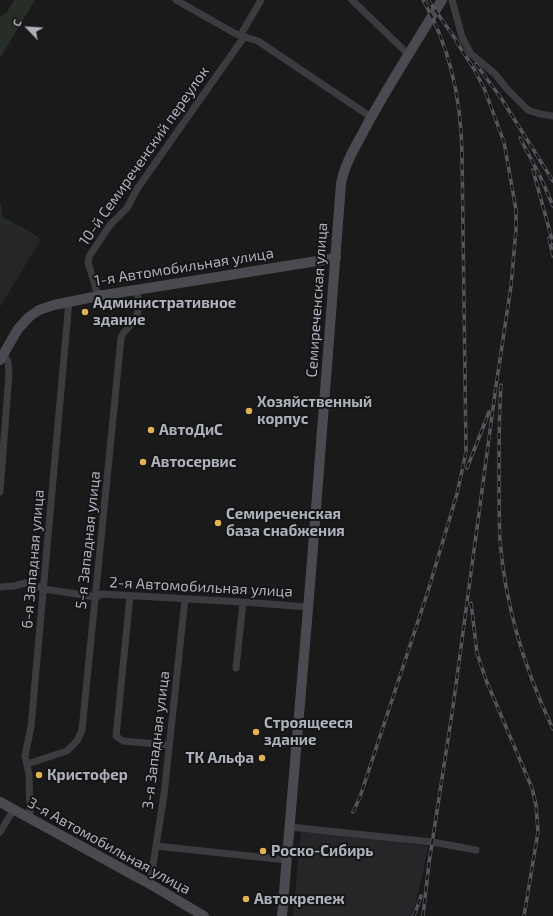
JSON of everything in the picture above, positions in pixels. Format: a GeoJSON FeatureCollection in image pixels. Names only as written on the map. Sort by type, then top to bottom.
{"type":"FeatureCollection","features":[{"type":"Feature","properties":{"kind":"main road","name":"Семиреченская улица"},"geometry":{"type":"LineString","coordinates":[[282,916],[342,176],[350,155],[408,54],[442,0]]}},
{"type":"Feature","properties":{"kind":"main road","name":"1-я Автомобильная улица"},"geometry":{"type":"LineString","coordinates":[[2,357],[18,329],[29,317],[39,310],[69,301],[336,258]]}},
{"type":"Feature","properties":{"kind":"main road","name":"3-я Автомобильная улица"},"geometry":{"type":"LineString","coordinates":[[0,802],[150,884],[204,916]]}},
{"type":"Feature","properties":{"kind":"street"},"geometry":{"type":"LineString","coordinates":[[176,0],[242,37],[258,41],[372,117]]}},
{"type":"Feature","properties":{"kind":"street","name":"10-й Семиреченский переулок"},"geometry":{"type":"LineString","coordinates":[[98,296],[88,262],[90,255],[110,225],[127,208],[137,189],[242,37],[261,0]]}},
{"type":"Feature","properties":{"kind":"street"},"geometry":{"type":"LineString","coordinates":[[352,0],[408,54]]}},
{"type":"Feature","properties":{"kind":"street"},"geometry":{"type":"LineString","coordinates":[[452,0],[462,37],[471,54],[495,74],[507,89],[528,110],[553,116]]}},
{"type":"Feature","properties":{"kind":"street","name":"5-я Западная улица"},"geometry":{"type":"LineString","coordinates":[[27,764],[67,751],[77,741],[82,730],[121,338],[124,331],[136,319],[138,308],[137,290]]}},
{"type":"Feature","properties":{"kind":"street","name":"6-я Западная улица"},"geometry":{"type":"LineString","coordinates":[[30,818],[29,774],[25,756],[32,727],[69,301]]}},
{"type":"Feature","properties":{"kind":"street"},"geometry":{"type":"LineString","coordinates":[[0,492],[9,374],[8,362],[2,357]]}},
{"type":"Feature","properties":{"kind":"street","name":"2-я Автомобильная улица"},"geometry":{"type":"LineString","coordinates":[[0,587],[14,586],[24,583],[32,584],[44,589],[96,597],[102,594],[185,598],[308,607]]}},
{"type":"Feature","properties":{"kind":"street"},"geometry":{"type":"LineString","coordinates":[[130,596],[116,736],[123,741],[169,745]]}},
{"type":"Feature","properties":{"kind":"street","name":"3-я Западная улица"},"geometry":{"type":"LineString","coordinates":[[150,884],[164,794],[185,598]]}},
{"type":"Feature","properties":{"kind":"street"},"geometry":{"type":"LineString","coordinates":[[236,668],[243,602]]}},
{"type":"Feature","properties":{"kind":"street"},"geometry":{"type":"LineString","coordinates":[[0,832],[14,809]]}},
{"type":"Feature","properties":{"kind":"street"},"geometry":{"type":"LineString","coordinates":[[290,827],[432,842],[476,850]]}},
{"type":"Feature","properties":{"kind":"street"},"geometry":{"type":"LineString","coordinates":[[156,846],[287,860]]}},
{"type":"Feature","properties":{"kind":"shaded area"},"geometry":{"type":"Polygon","coordinates":[[[14,0],[35,0],[0,58],[0,17],[7,12],[14,0]]]}},
{"type":"Feature","properties":{"kind":"shaded area"},"geometry":{"type":"Polygon","coordinates":[[[0,202],[2,209],[1,216],[35,235],[40,241],[11,224],[9,228],[0,222],[0,202]]]}},
{"type":"Feature","properties":{"kind":"shaded area"},"geometry":{"type":"Polygon","coordinates":[[[0,222],[9,228],[11,224],[40,241],[0,307],[0,222]]]}},
{"type":"Feature","properties":{"kind":"shaded area"},"geometry":{"type":"Polygon","coordinates":[[[301,832],[349,835],[428,846],[412,916],[293,916],[301,832]]]}},
{"type":"Feature","properties":{"kind":"railway"},"geometry":{"type":"LineString","coordinates":[[353,812],[360,797],[428,591],[457,494],[466,452],[461,133],[456,93],[447,55],[423,0]]}},
{"type":"Feature","properties":{"kind":"railway"},"geometry":{"type":"LineString","coordinates":[[428,0],[459,44]]}},
{"type":"Feature","properties":{"kind":"railway"},"geometry":{"type":"LineString","coordinates":[[423,916],[429,863],[453,707],[496,386],[511,286],[516,230],[516,210],[504,142],[484,88],[456,41]]}},
{"type":"Feature","properties":{"kind":"railway"},"geometry":{"type":"LineString","coordinates":[[476,64],[501,98],[553,181]]}},
{"type":"Feature","properties":{"kind":"railway"},"geometry":{"type":"LineString","coordinates":[[520,138],[540,176],[553,206]]}},
{"type":"Feature","properties":{"kind":"railway"},"geometry":{"type":"LineString","coordinates":[[533,170],[553,243]]}},
{"type":"Feature","properties":{"kind":"railway"},"geometry":{"type":"LineString","coordinates":[[549,238],[553,256]]}},
{"type":"Feature","properties":{"kind":"railway"},"geometry":{"type":"LineString","coordinates":[[501,385],[499,429],[499,507],[500,540],[506,589],[525,660],[553,729]]}},
{"type":"Feature","properties":{"kind":"railway"},"geometry":{"type":"LineString","coordinates":[[467,468],[489,412]]}},
{"type":"Feature","properties":{"kind":"railway"},"geometry":{"type":"LineString","coordinates":[[471,603],[477,653],[486,680],[532,788],[536,805],[538,832],[524,916]]}},
{"type":"Feature","properties":{"kind":"railway"},"geometry":{"type":"LineString","coordinates":[[414,916],[421,896]]}},
{"type":"Feature","properties":{"kind":"place","name":"Административное здание"},"geometry":{"type":"Point","coordinates":[85,312]}},
{"type":"Feature","properties":{"kind":"place","name":"Хозяйственный корпус"},"geometry":{"type":"Point","coordinates":[249,411]}},
{"type":"Feature","properties":{"kind":"place","name":"АвтоДиС"},"geometry":{"type":"Point","coordinates":[151,430]}},
{"type":"Feature","properties":{"kind":"place","name":"Автосервис"},"geometry":{"type":"Point","coordinates":[143,462]}},
{"type":"Feature","properties":{"kind":"place","name":"Семиреченская база снабжения"},"geometry":{"type":"Point","coordinates":[218,523]}},
{"type":"Feature","properties":{"kind":"place","name":"Строящееся здание"},"geometry":{"type":"Point","coordinates":[256,732]}},
{"type":"Feature","properties":{"kind":"place","name":"ТК Альфа"},"geometry":{"type":"Point","coordinates":[262,758]}},
{"type":"Feature","properties":{"kind":"place","name":"Кристофер"},"geometry":{"type":"Point","coordinates":[39,775]}},
{"type":"Feature","properties":{"kind":"place","name":"Роско-Сибирь"},"geometry":{"type":"Point","coordinates":[263,851]}},
{"type":"Feature","properties":{"kind":"place","name":"Автокрепеж"},"geometry":{"type":"Point","coordinates":[246,899]}}]}
